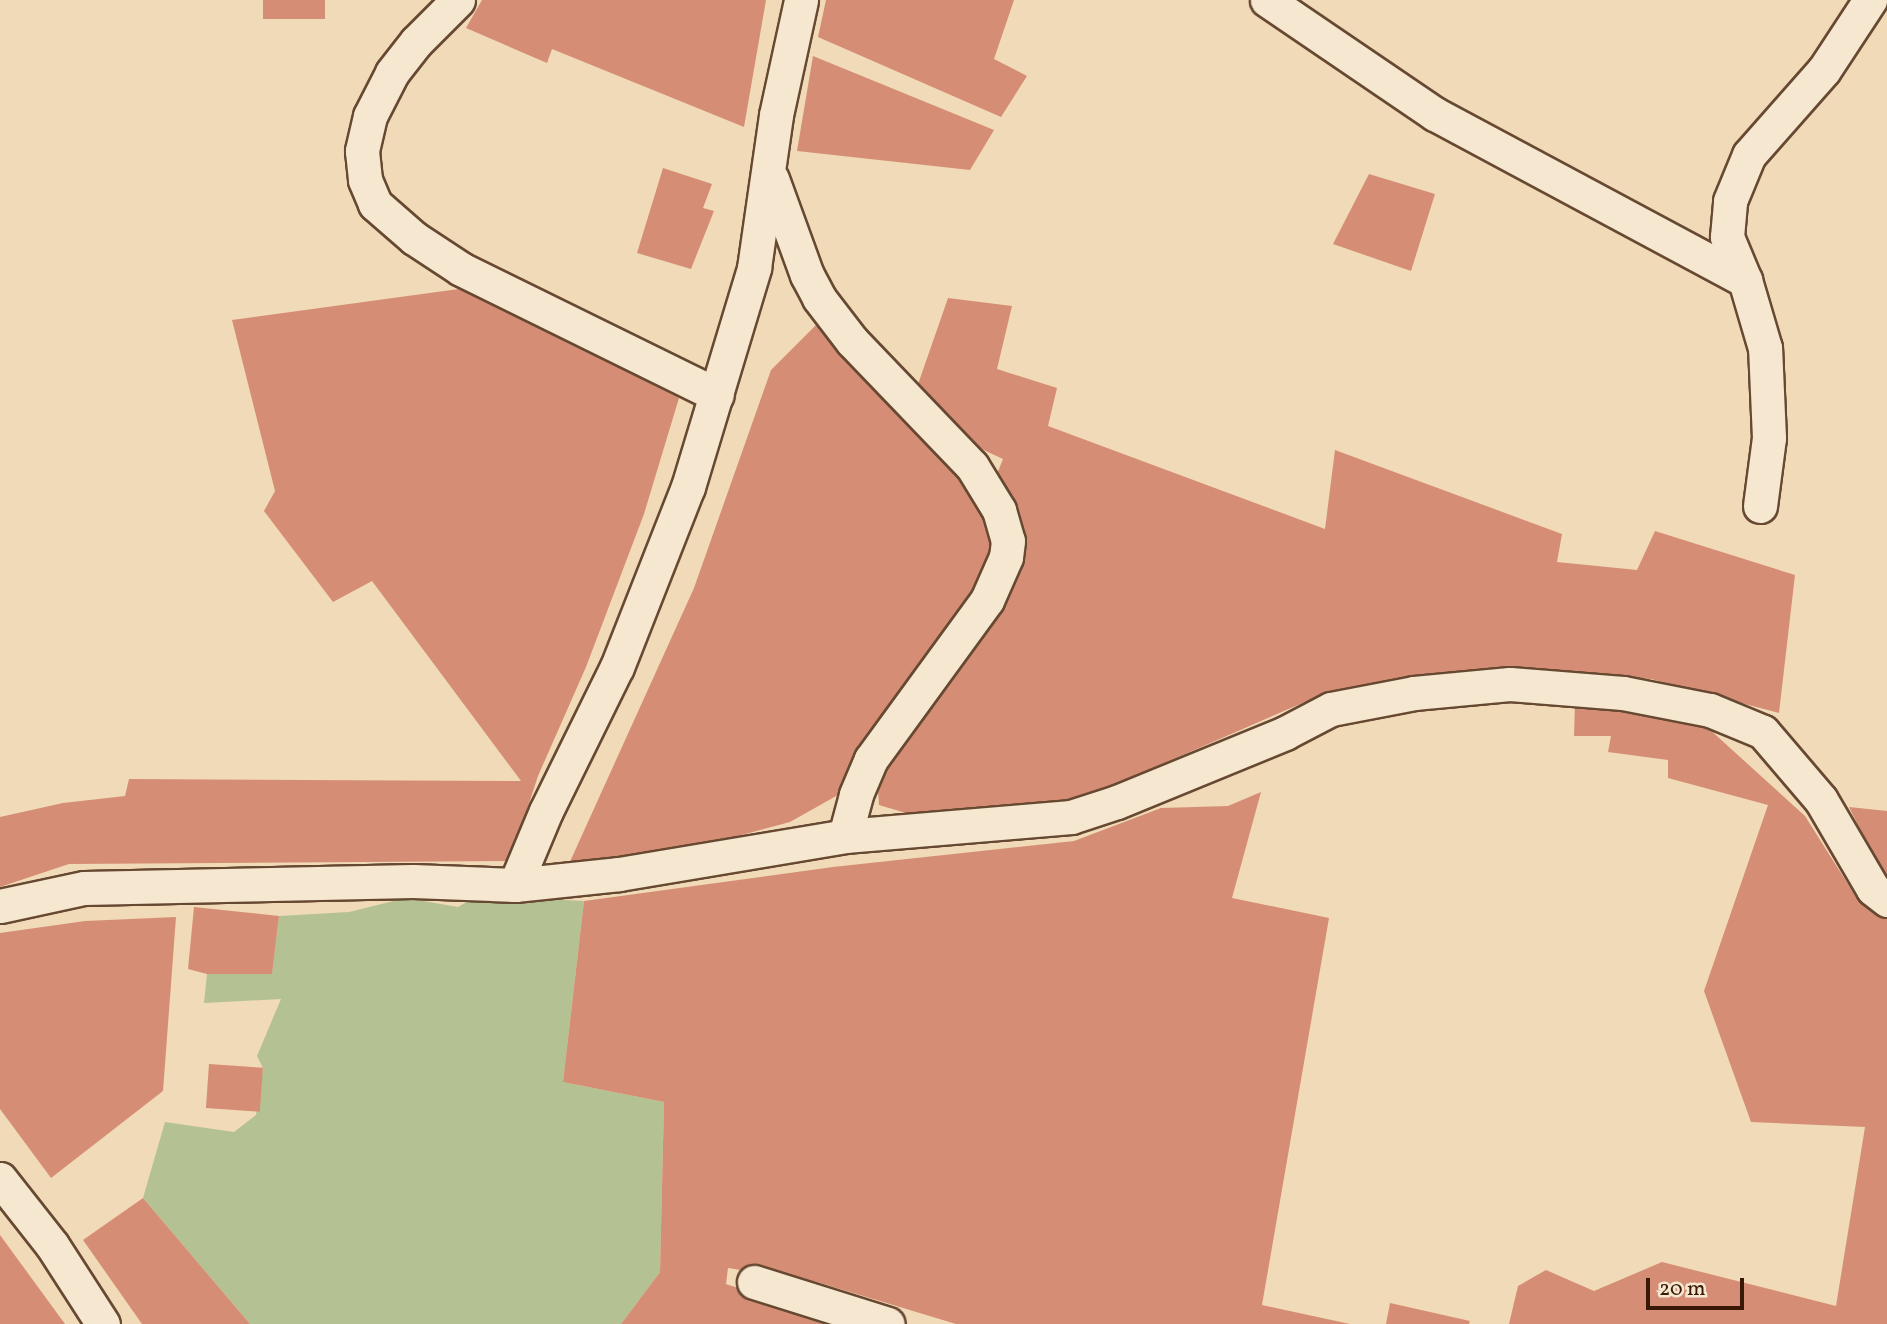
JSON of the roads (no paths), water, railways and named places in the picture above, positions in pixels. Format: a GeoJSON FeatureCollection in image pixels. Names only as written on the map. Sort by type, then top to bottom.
{"type":"FeatureCollection","features":[{"type":"Feature","properties":{"kind":"street"},"geometry":{"type":"LineString","coordinates":[[458,0],[408,52],[392,73],[370,116],[362,151],[365,180],[375,204],[414,238],[461,269],[717,395]]}},
{"type":"Feature","properties":{"kind":"street"},"geometry":{"type":"LineString","coordinates":[[515,885],[547,811],[617,667],[688,487],[754,268],[770,173],[776,116],[801,0]]}},
{"type":"Feature","properties":{"kind":"street"},"geometry":{"type":"LineString","coordinates":[[1267,0],[1435,114],[1745,280]]}},
{"type":"Feature","properties":{"kind":"street"},"geometry":{"type":"LineString","coordinates":[[1760,506],[1769,438],[1765,348],[1745,280],[1727,237],[1730,201],[1749,155],[1824,70],[1870,0]]}},
{"type":"Feature","properties":{"kind":"street"},"geometry":{"type":"LineString","coordinates":[[770,173],[785,219],[819,298],[852,341],[972,466],[999,510],[1008,541],[1006,557],[987,600],[871,759],[858,788],[845,836]]}},
{"type":"Feature","properties":{"kind":"street"},"geometry":{"type":"LineString","coordinates":[[0,906],[83,888],[413,881],[515,885],[619,874],[845,836],[1071,817],[1117,802],[1285,733],[1331,709],[1414,694],[1510,684],[1623,694],[1698,707],[1763,732],[1821,800],[1873,890],[1887,900]]}},
{"type":"Feature","properties":{"kind":"street"},"geometry":{"type":"LineString","coordinates":[[0,1179],[52,1245],[103,1324]]}},
{"type":"Feature","properties":{"kind":"street"},"geometry":{"type":"LineString","coordinates":[[754,1282],[888,1324]]}}]}
